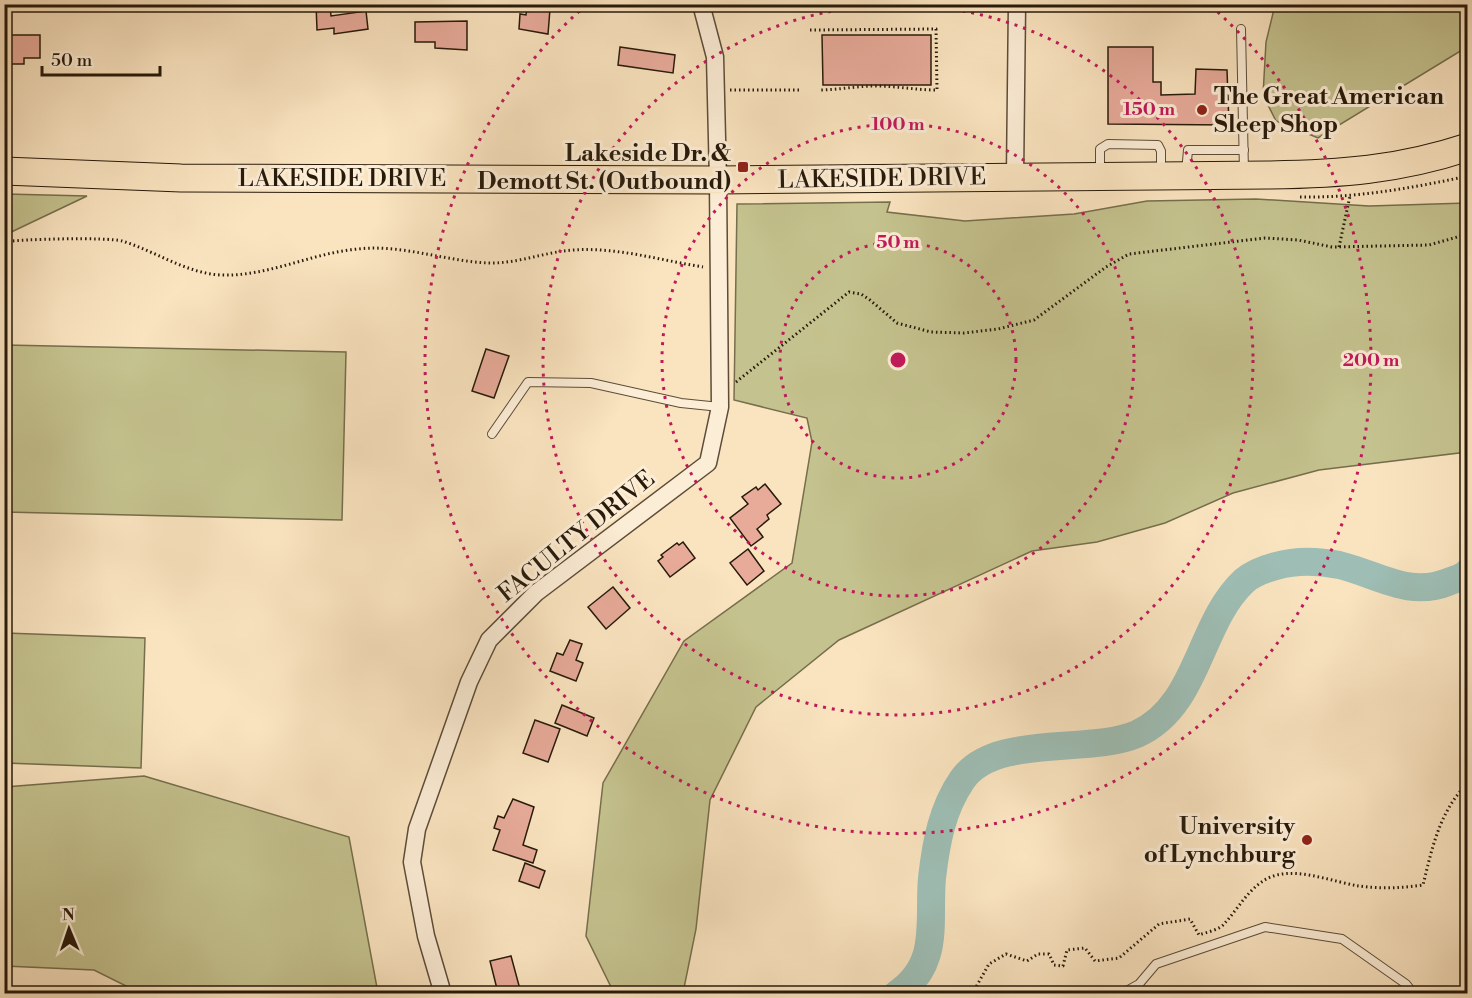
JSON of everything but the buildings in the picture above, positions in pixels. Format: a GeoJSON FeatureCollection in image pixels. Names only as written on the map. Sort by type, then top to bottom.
{"type":"FeatureCollection","features":[{"type":"Feature","properties":{"kind":"main road","name":"LAKESIDE DRIVE"},"geometry":{"type":"LineString","coordinates":[[4,171],[193,178],[718,180],[1174,175],[1244,163],[1338,174],[1422,162],[1467,147]]}},
{"type":"Feature","properties":{"kind":"street","name":"FACULTY DRIVE"},"geometry":{"type":"LineString","coordinates":[[443,993],[426,936],[412,862],[421,819],[469,682],[489,640],[536,593],[708,463],[720,406],[718,180],[715,57],[701,4]]}},
{"type":"Feature","properties":{"kind":"street"},"geometry":{"type":"LineString","coordinates":[[1016,176],[1017,4]]}},
{"type":"Feature","properties":{"kind":"lane"},"geometry":{"type":"LineString","coordinates":[[1240,29],[1244,163]]}},
{"type":"Feature","properties":{"kind":"lane"},"geometry":{"type":"LineString","coordinates":[[492,434],[528,382],[591,383],[681,403],[720,406]]}},
{"type":"Feature","properties":{"kind":"lane"},"geometry":{"type":"LineString","coordinates":[[1121,993],[1139,984],[1156,964],[1265,927],[1342,939],[1406,984],[1413,993]]}},
{"type":"Feature","properties":{"kind":"path"},"geometry":{"type":"LineString","coordinates":[[810,30],[936,29],[937,90],[902,90],[877,86],[847,90],[819,90]]}},
{"type":"Feature","properties":{"kind":"path"},"geometry":{"type":"LineString","coordinates":[[725,90],[801,90]]}},
{"type":"Feature","properties":{"kind":"path"},"geometry":{"type":"LineString","coordinates":[[1339,247],[1350,196]]}},
{"type":"Feature","properties":{"kind":"path"},"geometry":{"type":"LineString","coordinates":[[732,385],[849,292],[861,294],[897,323],[931,333],[964,333],[998,329],[1034,320],[1106,267],[1129,254],[1265,238],[1339,247],[1430,245],[1467,234]]}},
{"type":"Feature","properties":{"kind":"path"},"geometry":{"type":"LineString","coordinates":[[4,243],[119,240],[164,256],[191,269],[221,275],[251,273],[310,257],[385,247],[459,262],[494,264],[570,250],[607,249],[707,268]]}},
{"type":"Feature","properties":{"kind":"path"},"geometry":{"type":"LineString","coordinates":[[972,993],[988,964],[1006,954],[1027,961],[1038,954],[1049,954],[1054,965],[1062,966],[1067,950],[1085,948],[1095,961],[1119,958],[1159,924],[1190,919],[1200,935],[1223,926],[1237,905],[1254,889],[1276,875],[1298,875],[1361,887],[1399,888],[1423,885],[1434,838],[1453,797],[1467,783]]}},
{"type":"Feature","properties":{"kind":"shaded area"},"geometry":{"type":"Polygon","coordinates":[[[1275,5],[1467,5],[1467,47],[1318,138],[1276,121],[1263,95],[1266,42],[1275,5]]]}},
{"type":"Feature","properties":{"kind":"shaded area"},"geometry":{"type":"Polygon","coordinates":[[[5,194],[87,196],[5,235],[5,194]]]}},
{"type":"Feature","properties":{"kind":"shaded area"},"geometry":{"type":"Polygon","coordinates":[[[1256,199],[1369,206],[1467,203],[1467,452],[1319,470],[1233,493],[1165,523],[1097,542],[1032,551],[839,640],[756,707],[710,800],[696,929],[683,993],[614,993],[586,936],[603,783],[684,641],[792,563],[812,442],[807,418],[734,400],[737,204],[890,202],[887,212],[965,221],[1074,214],[1147,201],[1256,199]]]}},
{"type":"Feature","properties":{"kind":"shaded area"},"geometry":{"type":"Polygon","coordinates":[[[5,345],[346,352],[342,520],[5,512],[5,345]]]}},
{"type":"Feature","properties":{"kind":"shaded area"},"geometry":{"type":"Polygon","coordinates":[[[5,633],[145,638],[141,768],[5,763],[5,633]]]}},
{"type":"Feature","properties":{"kind":"shaded area"},"geometry":{"type":"Polygon","coordinates":[[[144,776],[349,837],[378,993],[140,993],[94,970],[5,966],[5,787],[144,776]]]}},
{"type":"Feature","properties":{"kind":"waterway"},"geometry":{"type":"LineString","coordinates":[[897,994],[911,982],[926,956],[930,941],[932,878],[941,827],[955,791],[977,765],[996,756],[1019,750],[1117,740],[1137,734],[1158,721],[1186,685],[1229,599],[1244,581],[1263,570],[1292,563],[1324,563],[1353,569],[1393,583],[1420,587],[1448,582],[1468,572]]}},
{"type":"Feature","properties":{"kind":"place","name":"The Great American Sleep Shop"},"geometry":{"type":"Point","coordinates":[1202,110]}},
{"type":"Feature","properties":{"kind":"place","name":"Lakeside Dr. & Demott St. (Outbound)"},"geometry":{"type":"Point","coordinates":[743,167]}},
{"type":"Feature","properties":{"kind":"place","name":"University of Lynchburg"},"geometry":{"type":"Point","coordinates":[1307,840]}}]}
